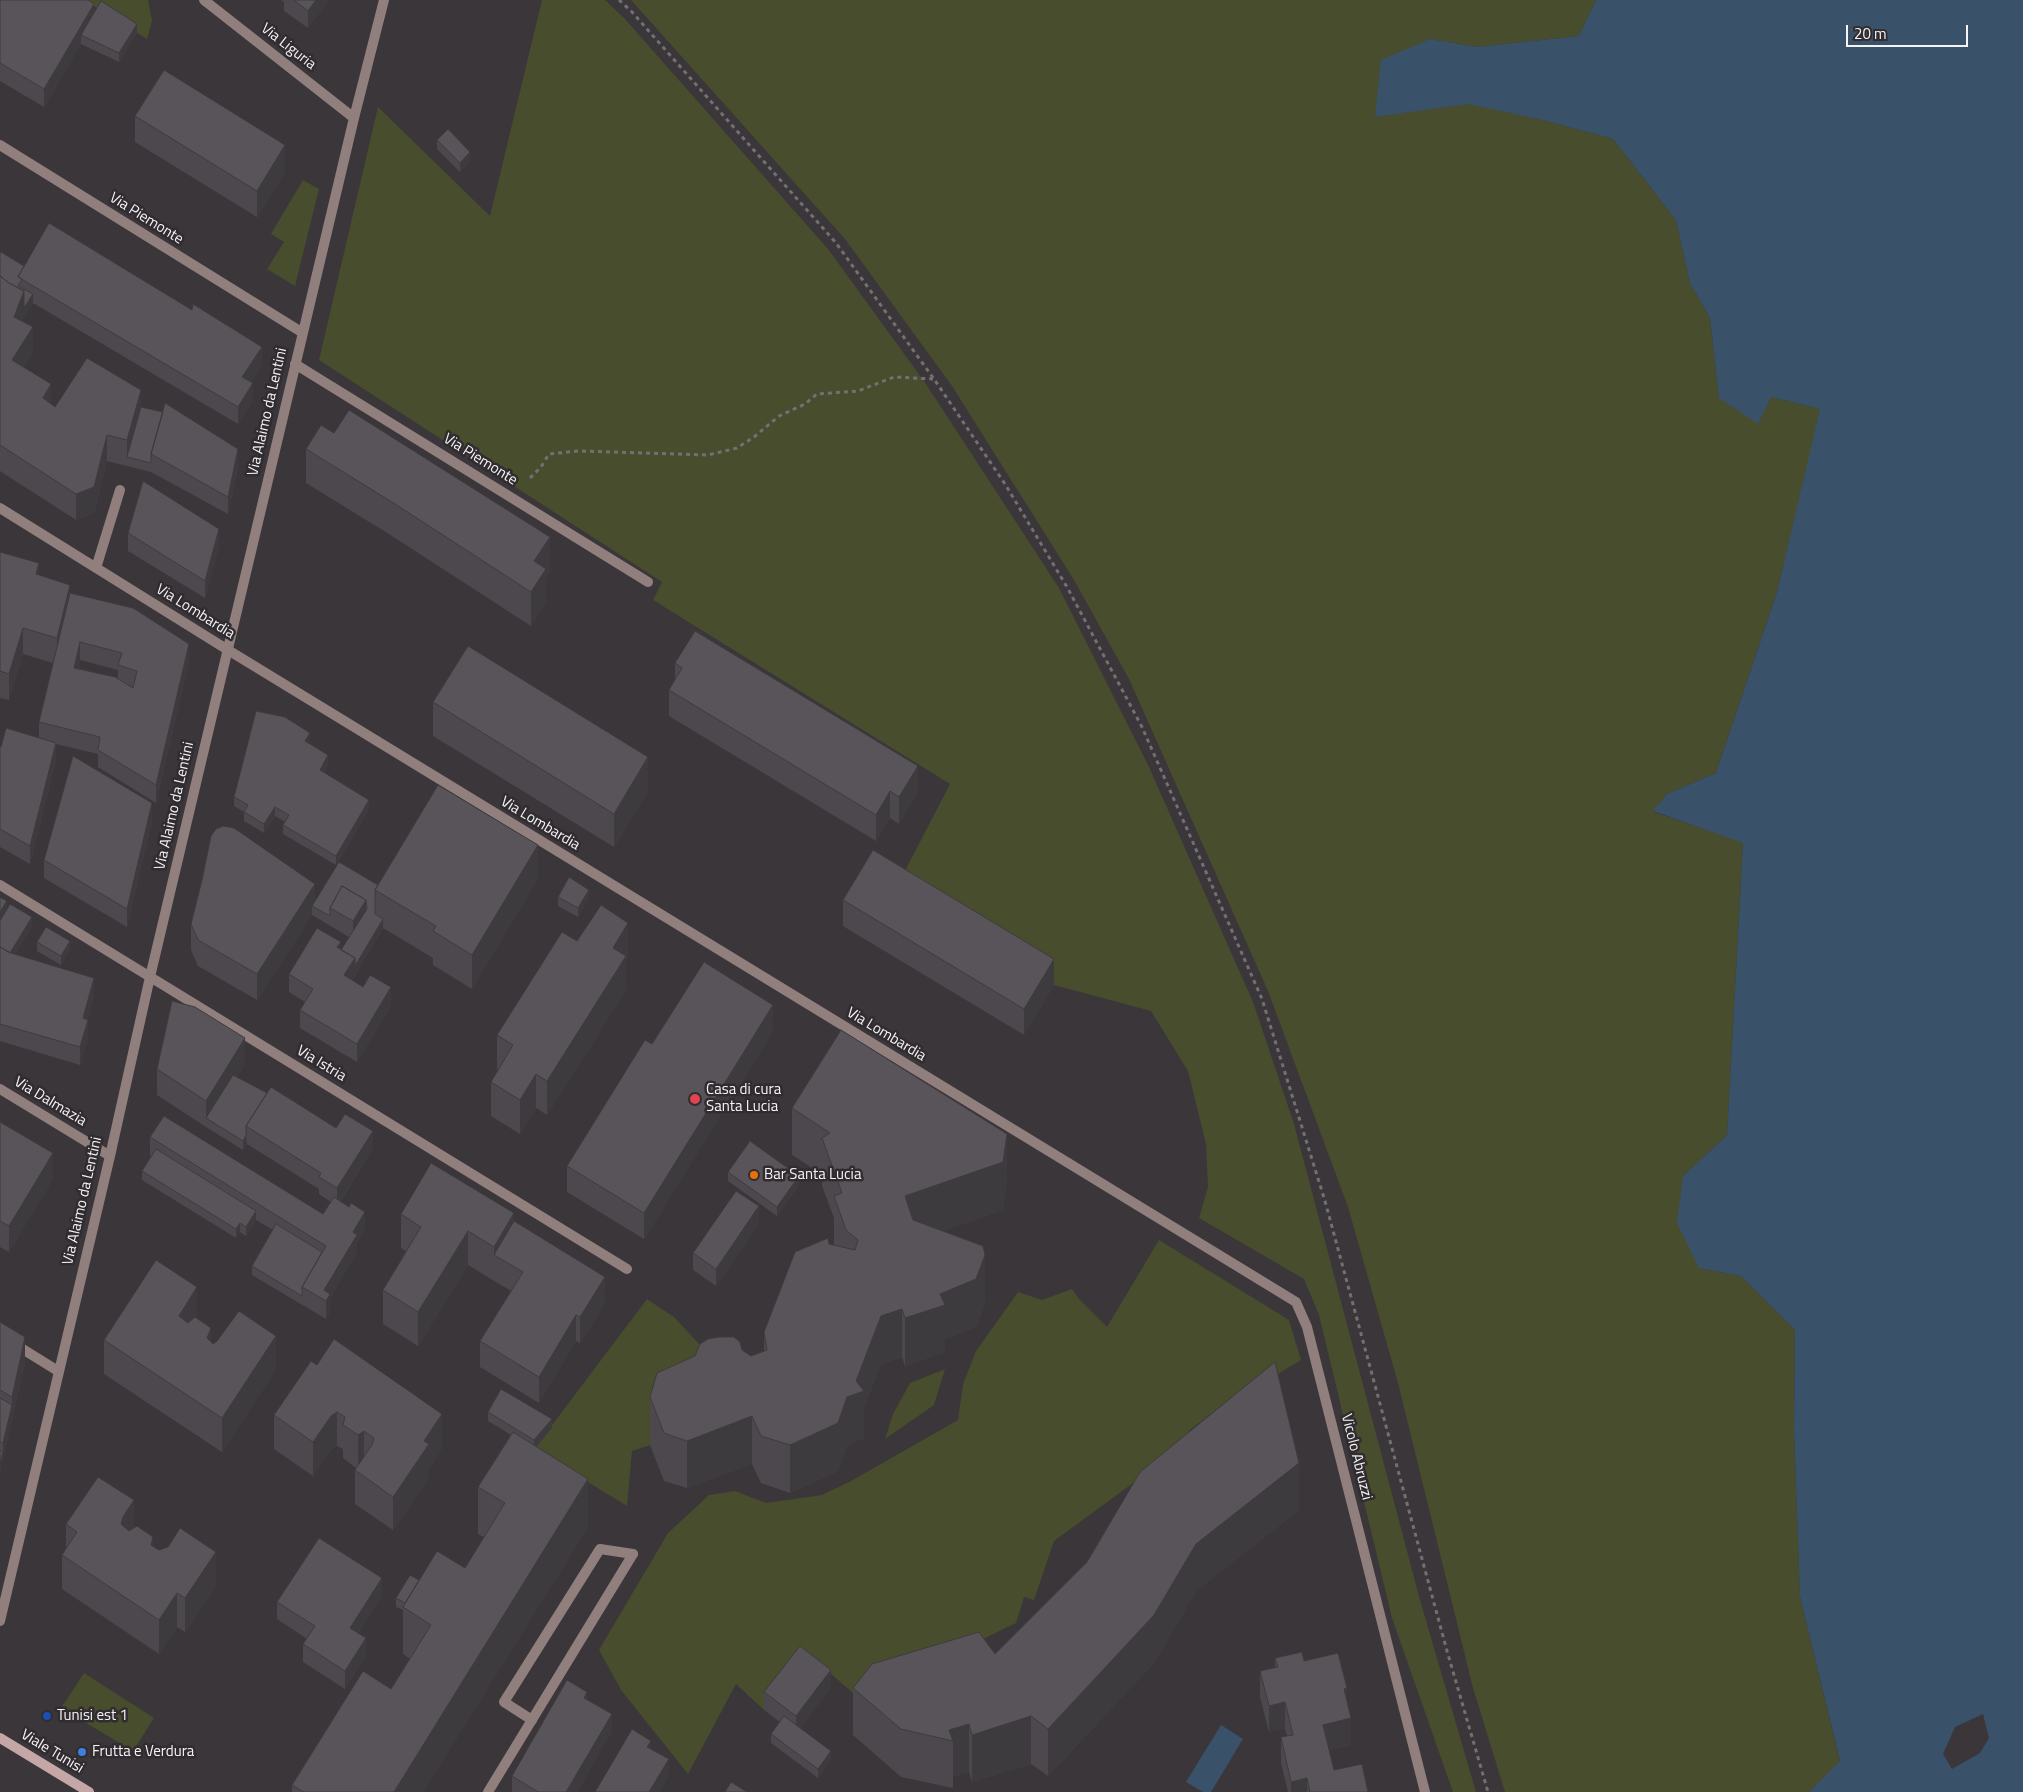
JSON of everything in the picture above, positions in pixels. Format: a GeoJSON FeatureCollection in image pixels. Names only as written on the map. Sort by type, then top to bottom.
{"type":"FeatureCollection","features":[{"type":"Feature","properties":{"kind":"street","name":"Via Liguria"},"geometry":{"type":"LineString","coordinates":[[204,0],[354,118]]}},
{"type":"Feature","properties":{"kind":"street","name":"Via Alaimo da Lentini"},"geometry":{"type":"LineString","coordinates":[[0,1621],[302,333],[384,0]]}},
{"type":"Feature","properties":{"kind":"street","name":"Via Piemonte"},"geometry":{"type":"LineString","coordinates":[[0,146],[302,333]]}},
{"type":"Feature","properties":{"kind":"street","name":"Via Piemonte"},"geometry":{"type":"LineString","coordinates":[[295,364],[648,582]]}},
{"type":"Feature","properties":{"kind":"street"},"geometry":{"type":"LineString","coordinates":[[96,568],[120,490]]}},
{"type":"Feature","properties":{"kind":"street","name":"Via Lombardia"},"geometry":{"type":"LineString","coordinates":[[0,508],[228,650],[1145,1210]]}},
{"type":"Feature","properties":{"kind":"street","name":"Via Istria"},"geometry":{"type":"LineString","coordinates":[[0,885],[627,1269]]}},
{"type":"Feature","properties":{"kind":"street","name":"Via Dalmazia"},"geometry":{"type":"LineString","coordinates":[[0,1089],[110,1156]]}},
{"type":"Feature","properties":{"kind":"street","name":"Vicolo Abruzzi"},"geometry":{"type":"LineString","coordinates":[[1145,1210],[1296,1302],[1307,1327],[1425,1792]]}},
{"type":"Feature","properties":{"kind":"street"},"geometry":{"type":"LineString","coordinates":[[0,1335],[58,1371]]}},
{"type":"Feature","properties":{"kind":"street"},"geometry":{"type":"LineString","coordinates":[[488,1792],[532,1720],[633,1554],[600,1549],[504,1702],[532,1720]]}},
{"type":"Feature","properties":{"kind":"street","name":"Viale Tunisi"},"geometry":{"type":"LineString","coordinates":[[0,1738],[89,1792]]}},
{"type":"Feature","properties":{"kind":"path"},"geometry":{"type":"LineString","coordinates":[[619,0],[632,12],[836,243],[934,379],[1005,484],[1068,587],[1142,727],[1262,999],[1325,1201],[1447,1651],[1488,1792]]}},
{"type":"Feature","properties":{"kind":"path"},"geometry":{"type":"LineString","coordinates":[[506,494],[527,482],[542,468],[550,454],[578,450],[708,455],[737,448],[754,437],[779,416],[805,404],[817,394],[858,391],[894,377],[934,379]]}},
{"type":"Feature","properties":{"kind":"green space"},"geometry":{"type":"Polygon","coordinates":[[[84,0],[148,0],[152,21],[147,39],[84,0]]]}},
{"type":"Feature","properties":{"kind":"green space"},"geometry":{"type":"Polygon","coordinates":[[[542,0],[605,0],[625,19],[828,249],[926,384],[1059,588],[1149,767],[1253,1002],[1294,1124],[1420,1600],[1476,1792],[1453,1792],[1392,1618],[1319,1315],[1304,1279],[1199,1218],[1208,1187],[1206,1144],[1188,1071],[1151,1011],[1054,985],[895,890],[950,784],[653,600],[662,582],[319,360],[378,107],[490,216],[542,0]]]}},
{"type":"Feature","properties":{"kind":"green space"},"geometry":{"type":"Polygon","coordinates":[[[631,0],[1596,0],[1579,36],[1477,47],[1430,39],[1375,117],[1468,103],[1547,121],[1613,139],[1676,220],[1690,283],[1710,318],[1719,398],[1771,397],[1821,409],[1777,592],[1716,773],[1667,794],[1654,812],[1743,842],[1727,1135],[1683,1176],[1699,1268],[1741,1276],[1795,1330],[1794,1429],[1800,1597],[1840,1762],[1809,1792],[1505,1792],[1473,1688],[1398,1383],[1348,1207],[1268,991],[1129,679],[1074,580],[952,386],[845,239],[631,0]]]}},
{"type":"Feature","properties":{"kind":"green space"},"geometry":{"type":"Polygon","coordinates":[[[303,180],[319,189],[295,286],[267,269],[284,242],[271,234],[303,180]]]}},
{"type":"Feature","properties":{"kind":"green space"},"geometry":{"type":"Polygon","coordinates":[[[1159,1240],[1289,1320],[1301,1360],[1268,1380],[1243,1389],[1190,1430],[1185,1445],[1054,1541],[1034,1600],[1024,1597],[1016,1623],[860,1699],[808,1654],[764,1710],[736,1684],[688,1774],[621,1690],[599,1650],[668,1533],[709,1495],[735,1491],[766,1503],[822,1495],[851,1481],[958,1420],[963,1384],[976,1351],[1018,1292],[1042,1300],[1072,1289],[1079,1299],[1107,1327],[1159,1240]]]}},
{"type":"Feature","properties":{"kind":"green space"},"geometry":{"type":"Polygon","coordinates":[[[647,1299],[674,1317],[703,1348],[650,1445],[632,1451],[627,1506],[534,1449],[647,1299]]]}},
{"type":"Feature","properties":{"kind":"green space"},"geometry":{"type":"Polygon","coordinates":[[[945,1369],[934,1405],[885,1439],[893,1414],[910,1383],[945,1369]]]}},
{"type":"Feature","properties":{"kind":"green space"},"geometry":{"type":"Polygon","coordinates":[[[84,1673],[154,1718],[133,1751],[61,1708],[84,1673]]]}},
{"type":"Feature","properties":{"kind":"water"},"geometry":{"type":"Polygon","coordinates":[[[1596,0],[2023,0],[2023,1792],[1809,1792],[1840,1761],[1800,1597],[1794,1429],[1795,1330],[1741,1276],[1699,1268],[1677,1223],[1683,1176],[1727,1135],[1743,843],[1653,811],[1667,794],[1716,773],[1777,592],[1820,409],[1771,397],[1758,424],[1719,398],[1710,318],[1690,283],[1676,220],[1613,139],[1547,121],[1468,104],[1375,117],[1381,60],[1430,39],[1477,47],[1579,36],[1596,0]],[[1983,1714],[1955,1727],[1943,1754],[1952,1769],[1980,1753],[1989,1738],[1983,1714]]]}},
{"type":"Feature","properties":{"kind":"water"},"geometry":{"type":"Polygon","coordinates":[[[1221,1725],[1243,1739],[1211,1792],[1203,1792],[1186,1782],[1221,1725]]]}},
{"type":"Feature","properties":{"kind":"building"},"geometry":{"type":"Polygon","coordinates":[[[0,0],[88,0],[94,4],[44,89],[0,63],[0,0]]]}},
{"type":"Feature","properties":{"kind":"building"},"geometry":{"type":"Polygon","coordinates":[[[294,0],[316,0],[308,11],[294,0]]]}},
{"type":"Feature","properties":{"kind":"building"},"geometry":{"type":"Polygon","coordinates":[[[101,1],[137,24],[119,53],[81,35],[101,1]]]}},
{"type":"Feature","properties":{"kind":"building"},"geometry":{"type":"Polygon","coordinates":[[[164,70],[285,145],[257,191],[135,116],[164,70]]]}},
{"type":"Feature","properties":{"kind":"building"},"geometry":{"type":"Polygon","coordinates":[[[448,129],[470,152],[460,163],[437,140],[448,129]]]}},
{"type":"Feature","properties":{"kind":"building"},"geometry":{"type":"Polygon","coordinates":[[[49,223],[192,310],[193,304],[262,347],[242,377],[253,383],[238,407],[18,277],[49,223]]]}},
{"type":"Feature","properties":{"kind":"building"},"geometry":{"type":"Polygon","coordinates":[[[1,252],[24,266],[18,277],[22,279],[18,286],[33,294],[24,308],[24,291],[0,276],[1,252]]]}},
{"type":"Feature","properties":{"kind":"building"},"geometry":{"type":"Polygon","coordinates":[[[0,276],[24,291],[14,317],[33,327],[12,360],[51,384],[43,398],[55,407],[87,358],[141,390],[127,440],[107,435],[94,487],[76,494],[0,445],[0,276]]]}},
{"type":"Feature","properties":{"kind":"building"},"geometry":{"type":"Polygon","coordinates":[[[165,403],[238,449],[228,497],[151,454],[165,403]]]}},
{"type":"Feature","properties":{"kind":"building"},"geometry":{"type":"Polygon","coordinates":[[[141,407],[163,412],[151,454],[151,463],[127,457],[141,407]]]}},
{"type":"Feature","properties":{"kind":"building"},"geometry":{"type":"Polygon","coordinates":[[[349,410],[550,537],[534,561],[546,569],[531,592],[306,449],[321,425],[334,433],[349,410]]]}},
{"type":"Feature","properties":{"kind":"building"},"geometry":{"type":"Polygon","coordinates":[[[143,481],[219,529],[205,581],[128,533],[143,481]]]}},
{"type":"Feature","properties":{"kind":"building"},"geometry":{"type":"Polygon","coordinates":[[[0,552],[39,563],[36,574],[70,585],[57,638],[23,628],[9,674],[0,671],[0,552]]]}},
{"type":"Feature","properties":{"kind":"building"},"geometry":{"type":"Polygon","coordinates":[[[70,593],[133,608],[189,644],[156,785],[98,750],[100,737],[39,722],[70,593]],[[80,642],[74,668],[115,677],[133,688],[137,671],[118,665],[122,653],[80,642]]]}},
{"type":"Feature","properties":{"kind":"building"},"geometry":{"type":"Polygon","coordinates":[[[695,631],[918,766],[899,797],[890,791],[876,815],[669,690],[682,668],[675,663],[695,631]]]}},
{"type":"Feature","properties":{"kind":"building"},"geometry":{"type":"Polygon","coordinates":[[[468,646],[648,757],[614,814],[433,702],[468,646]]]}},
{"type":"Feature","properties":{"kind":"building"},"geometry":{"type":"Polygon","coordinates":[[[256,711],[285,717],[310,733],[305,741],[328,755],[320,770],[369,800],[336,856],[283,825],[289,815],[275,807],[264,824],[244,812],[248,805],[234,797],[256,711]]]}},
{"type":"Feature","properties":{"kind":"building"},"geometry":{"type":"Polygon","coordinates":[[[6,728],[56,743],[30,846],[0,829],[0,746],[6,728]]]}},
{"type":"Feature","properties":{"kind":"building"},"geometry":{"type":"Polygon","coordinates":[[[73,756],[152,803],[127,909],[44,860],[73,756]]]}},
{"type":"Feature","properties":{"kind":"building"},"geometry":{"type":"Polygon","coordinates":[[[438,785],[538,845],[472,955],[433,931],[436,926],[375,890],[438,785]]]}},
{"type":"Feature","properties":{"kind":"building"},"geometry":{"type":"Polygon","coordinates":[[[223,826],[234,828],[315,884],[257,974],[198,940],[191,924],[211,836],[216,829],[223,826]]]}},
{"type":"Feature","properties":{"kind":"building"},"geometry":{"type":"Polygon","coordinates":[[[873,850],[1054,959],[1024,1009],[843,900],[873,850]]]}},
{"type":"Feature","properties":{"kind":"building"},"geometry":{"type":"Polygon","coordinates":[[[339,862],[378,885],[375,890],[375,914],[383,919],[355,966],[355,958],[341,950],[367,909],[366,900],[342,886],[330,908],[330,916],[312,906],[339,862]]]}},
{"type":"Feature","properties":{"kind":"building"},"geometry":{"type":"Polygon","coordinates":[[[569,877],[589,890],[578,908],[558,897],[569,877]]]}},
{"type":"Feature","properties":{"kind":"building"},"geometry":{"type":"Polygon","coordinates":[[[342,886],[366,900],[353,921],[330,908],[342,886]]]}},
{"type":"Feature","properties":{"kind":"building"},"geometry":{"type":"Polygon","coordinates":[[[0,897],[7,901],[0,912],[0,897]]]}},
{"type":"Feature","properties":{"kind":"building"},"geometry":{"type":"Polygon","coordinates":[[[10,904],[32,917],[10,953],[0,947],[0,921],[10,904]]]}},
{"type":"Feature","properties":{"kind":"building"},"geometry":{"type":"Polygon","coordinates":[[[601,905],[628,923],[613,948],[626,956],[547,1081],[536,1074],[520,1100],[491,1082],[513,1045],[497,1035],[562,932],[577,941],[601,905]]]}},
{"type":"Feature","properties":{"kind":"building"},"geometry":{"type":"Polygon","coordinates":[[[46,927],[70,941],[61,956],[37,942],[46,927]]]}},
{"type":"Feature","properties":{"kind":"building"},"geometry":{"type":"Polygon","coordinates":[[[317,928],[341,942],[337,947],[355,958],[344,975],[363,987],[370,975],[391,987],[357,1044],[300,1010],[313,989],[289,974],[317,928]]]}},
{"type":"Feature","properties":{"kind":"building"},"geometry":{"type":"Polygon","coordinates":[[[0,947],[11,953],[94,978],[83,1018],[88,1020],[80,1047],[0,1024],[0,947]]]}},
{"type":"Feature","properties":{"kind":"building"},"geometry":{"type":"Polygon","coordinates":[[[704,962],[773,1005],[644,1213],[567,1166],[645,1040],[652,1044],[704,962]]]}},
{"type":"Feature","properties":{"kind":"building"},"geometry":{"type":"Polygon","coordinates":[[[172,1001],[195,1007],[245,1038],[206,1101],[157,1069],[172,1001]]]}},
{"type":"Feature","properties":{"kind":"building"},"geometry":{"type":"Polygon","coordinates":[[[841,1030],[1007,1134],[1003,1162],[905,1196],[913,1220],[983,1246],[985,1255],[976,1279],[940,1294],[945,1305],[905,1318],[902,1309],[881,1316],[856,1381],[864,1391],[847,1397],[838,1423],[790,1445],[761,1436],[752,1416],[687,1441],[664,1433],[650,1397],[657,1373],[695,1356],[700,1344],[708,1339],[734,1337],[740,1342],[742,1350],[751,1356],[767,1350],[764,1332],[795,1252],[828,1238],[829,1244],[855,1250],[858,1240],[846,1230],[834,1196],[842,1193],[822,1138],[830,1133],[792,1108],[841,1030]]]}},
{"type":"Feature","properties":{"kind":"building"},"geometry":{"type":"Polygon","coordinates":[[[233,1075],[267,1093],[246,1126],[246,1135],[243,1141],[206,1118],[233,1075]]]}},
{"type":"Feature","properties":{"kind":"building"},"geometry":{"type":"Polygon","coordinates":[[[271,1087],[336,1128],[345,1114],[373,1131],[337,1188],[319,1177],[321,1173],[246,1126],[271,1087]]]}},
{"type":"Feature","properties":{"kind":"building"},"geometry":{"type":"Polygon","coordinates":[[[164,1116],[323,1214],[334,1197],[349,1207],[351,1203],[365,1212],[353,1232],[357,1235],[324,1290],[330,1294],[326,1301],[302,1287],[326,1246],[150,1137],[164,1116]]]}},
{"type":"Feature","properties":{"kind":"building"},"geometry":{"type":"Polygon","coordinates":[[[0,1122],[53,1153],[9,1226],[0,1221],[0,1122]]]}},
{"type":"Feature","properties":{"kind":"building"},"geometry":{"type":"Polygon","coordinates":[[[750,1141],[799,1176],[777,1207],[728,1172],[750,1141]]]}},
{"type":"Feature","properties":{"kind":"building"},"geometry":{"type":"Polygon","coordinates":[[[156,1149],[256,1211],[246,1227],[240,1223],[236,1229],[142,1171],[156,1149]]]}},
{"type":"Feature","properties":{"kind":"building"},"geometry":{"type":"Polygon","coordinates":[[[431,1163],[514,1213],[494,1247],[468,1231],[418,1312],[383,1290],[421,1227],[401,1214],[431,1163]]]}},
{"type":"Feature","properties":{"kind":"building"},"geometry":{"type":"Polygon","coordinates":[[[736,1191],[759,1206],[716,1269],[693,1253],[736,1191]]]}},
{"type":"Feature","properties":{"kind":"building"},"geometry":{"type":"Polygon","coordinates":[[[514,1221],[605,1277],[580,1317],[576,1315],[539,1377],[480,1341],[523,1272],[494,1255],[514,1221]]]}},
{"type":"Feature","properties":{"kind":"building"},"geometry":{"type":"Polygon","coordinates":[[[276,1224],[322,1252],[302,1287],[302,1296],[252,1266],[276,1224]]]}},
{"type":"Feature","properties":{"kind":"building"},"geometry":{"type":"Polygon","coordinates":[[[156,1260],[197,1287],[179,1316],[188,1323],[195,1317],[211,1328],[207,1338],[213,1344],[239,1311],[276,1336],[222,1418],[104,1340],[156,1260]]]}},
{"type":"Feature","properties":{"kind":"building"},"geometry":{"type":"Polygon","coordinates":[[[0,1322],[25,1337],[12,1397],[0,1390],[0,1322]]]}},
{"type":"Feature","properties":{"kind":"building"},"geometry":{"type":"Polygon","coordinates":[[[334,1339],[442,1414],[424,1441],[429,1444],[393,1497],[355,1470],[372,1445],[374,1438],[364,1431],[358,1435],[343,1425],[345,1417],[337,1412],[331,1416],[313,1442],[274,1415],[311,1361],[317,1365],[334,1339]]]}},
{"type":"Feature","properties":{"kind":"building"},"geometry":{"type":"Polygon","coordinates":[[[1275,1362],[1299,1463],[1196,1544],[1154,1615],[1048,1729],[1031,1716],[972,1735],[969,1724],[949,1730],[953,1741],[901,1729],[853,1688],[872,1664],[979,1632],[995,1654],[1087,1562],[1140,1472],[1275,1362]]]}},
{"type":"Feature","properties":{"kind":"building"},"geometry":{"type":"Polygon","coordinates":[[[501,1389],[552,1419],[534,1440],[488,1412],[501,1389]]]}},
{"type":"Feature","properties":{"kind":"building"},"geometry":{"type":"Polygon","coordinates":[[[0,1398],[12,1405],[3,1443],[0,1442],[0,1398]]]}},
{"type":"Feature","properties":{"kind":"building"},"geometry":{"type":"Polygon","coordinates":[[[513,1432],[588,1479],[394,1792],[304,1792],[292,1785],[363,1671],[391,1689],[431,1625],[403,1607],[437,1551],[465,1568],[505,1503],[478,1487],[513,1432]]]}},
{"type":"Feature","properties":{"kind":"building"},"geometry":{"type":"Polygon","coordinates":[[[0,1451],[3,1452],[0,1463],[0,1451]]]}},
{"type":"Feature","properties":{"kind":"building"},"geometry":{"type":"Polygon","coordinates":[[[98,1477],[134,1500],[123,1517],[121,1524],[129,1531],[137,1526],[153,1537],[151,1545],[159,1550],[168,1547],[180,1528],[216,1552],[185,1598],[177,1593],[159,1620],[62,1555],[77,1532],[66,1524],[98,1477]]]}},
{"type":"Feature","properties":{"kind":"building"},"geometry":{"type":"Polygon","coordinates":[[[319,1538],[382,1578],[350,1628],[366,1638],[345,1671],[303,1644],[315,1626],[277,1602],[319,1538]]]}},
{"type":"Feature","properties":{"kind":"building"},"geometry":{"type":"Polygon","coordinates":[[[410,1575],[419,1580],[405,1603],[396,1598],[410,1575]]]}},
{"type":"Feature","properties":{"kind":"building"},"geometry":{"type":"Polygon","coordinates":[[[800,1646],[831,1670],[796,1716],[764,1692],[800,1646]]]}},
{"type":"Feature","properties":{"kind":"building"},"geometry":{"type":"Polygon","coordinates":[[[1302,1652],[1304,1661],[1338,1653],[1347,1688],[1344,1689],[1351,1718],[1323,1725],[1334,1770],[1362,1764],[1368,1792],[1310,1792],[1307,1778],[1291,1782],[1281,1737],[1293,1735],[1285,1702],[1269,1706],[1260,1671],[1278,1667],[1275,1658],[1302,1652]]]}},
{"type":"Feature","properties":{"kind":"building"},"geometry":{"type":"Polygon","coordinates":[[[567,1680],[587,1692],[584,1698],[612,1714],[566,1792],[538,1792],[512,1776],[567,1680]]]}},
{"type":"Feature","properties":{"kind":"building"},"geometry":{"type":"Polygon","coordinates":[[[784,1716],[831,1751],[818,1769],[771,1734],[784,1716]]]}},
{"type":"Feature","properties":{"kind":"building"},"geometry":{"type":"Polygon","coordinates":[[[632,1729],[651,1741],[647,1747],[669,1759],[649,1792],[595,1792],[632,1729]]]}},
{"type":"Feature","properties":{"kind":"building"},"geometry":{"type":"Polygon","coordinates":[[[731,1782],[747,1792],[725,1792],[731,1782]]]}},
{"type":"Feature","properties":{"kind":"place","name":"Casa di cura Santa Lucia"},"geometry":{"type":"Point","coordinates":[695,1099]}},
{"type":"Feature","properties":{"kind":"place","name":"Bar Santa Lucia"},"geometry":{"type":"Point","coordinates":[754,1175]}},
{"type":"Feature","properties":{"kind":"place","name":"Tunisi est 1"},"geometry":{"type":"Point","coordinates":[47,1716]}},
{"type":"Feature","properties":{"kind":"place","name":"Frutta e Verdura"},"geometry":{"type":"Point","coordinates":[82,1752]}}]}
